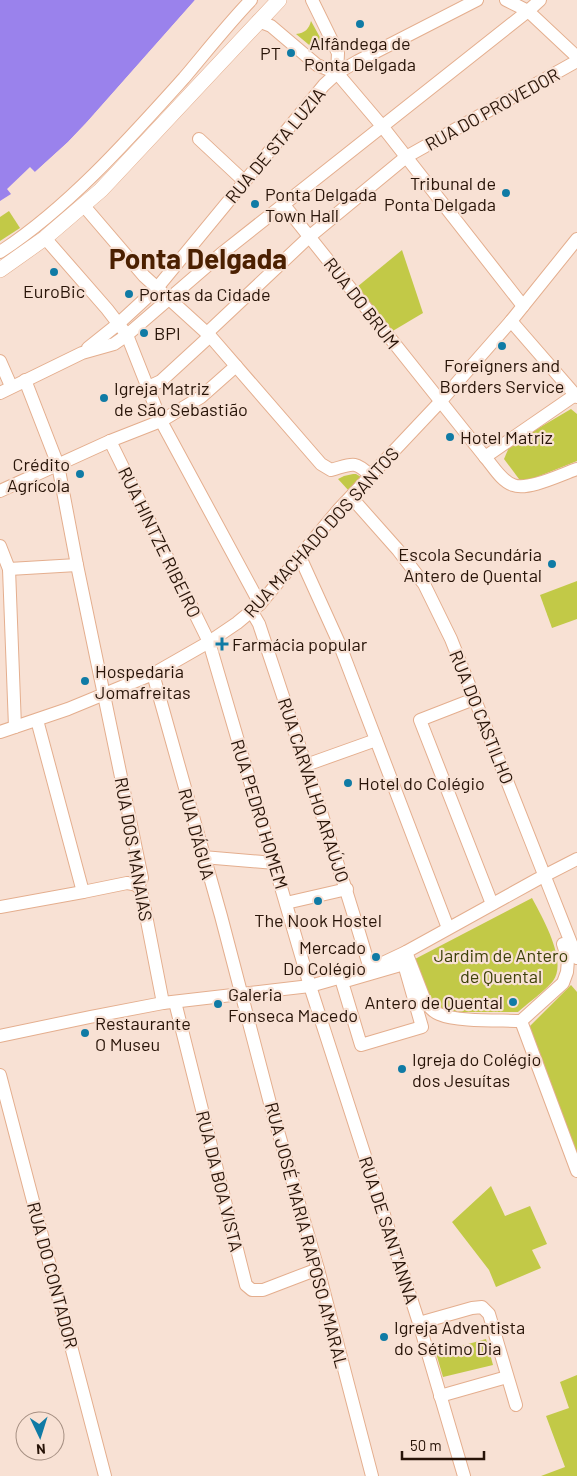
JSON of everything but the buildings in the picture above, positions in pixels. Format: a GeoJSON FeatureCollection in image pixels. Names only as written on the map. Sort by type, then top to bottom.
{"type":"FeatureCollection","features":[{"type":"Feature","properties":{"kind":"main road"},"geometry":{"type":"LineString","coordinates":[[0,270],[45,238],[101,190],[279,0]]}},
{"type":"Feature","properties":{"kind":"street"},"geometry":{"type":"LineString","coordinates":[[0,252],[20,240],[90,178],[184,78],[251,0]]}},
{"type":"Feature","properties":{"kind":"street"},"geometry":{"type":"LineString","coordinates":[[312,0],[338,52],[338,73]]}},
{"type":"Feature","properties":{"kind":"street","name":"RUA DE STA LUZIA"},"geometry":{"type":"LineString","coordinates":[[82,353],[118,324],[157,288],[324,85],[338,73],[476,0]]}},
{"type":"Feature","properties":{"kind":"street"},"geometry":{"type":"LineString","coordinates":[[506,0],[528,11],[577,57]]}},
{"type":"Feature","properties":{"kind":"street"},"geometry":{"type":"LineString","coordinates":[[0,361],[6,390],[82,353],[114,344],[127,336],[221,252],[233,245],[284,205],[540,0]]}},
{"type":"Feature","properties":{"kind":"street"},"geometry":{"type":"LineString","coordinates":[[258,21],[272,26],[317,65],[338,73],[524,306]]}},
{"type":"Feature","properties":{"kind":"street","name":"RUA DO PROVEDOR"},"geometry":{"type":"LineString","coordinates":[[148,387],[161,381],[309,237],[406,157],[577,61]]}},
{"type":"Feature","properties":{"kind":"street"},"geometry":{"type":"LineString","coordinates":[[199,140],[244,181]]}},
{"type":"Feature","properties":{"kind":"street","name":"RUA DO BRUM"},"geometry":{"type":"LineString","coordinates":[[284,205],[505,481],[521,487],[533,485],[577,468]]}},
{"type":"Feature","properties":{"kind":"street"},"geometry":{"type":"LineString","coordinates":[[84,206],[138,269],[208,335],[321,464],[332,470],[356,464],[370,475]]}},
{"type":"Feature","properties":{"kind":"street","name":"RUA CARVALHO ARAÚJO"},"geometry":{"type":"LineString","coordinates":[[45,238],[107,309],[127,336],[161,421],[256,608],[258,624],[347,889],[370,969]]}},
{"type":"Feature","properties":{"kind":"street","name":"RUA MACHADO DOS SANTOS"},"geometry":{"type":"LineString","coordinates":[[0,732],[68,709],[153,674],[209,642],[256,608],[370,475],[440,402],[511,321],[577,239]]}},
{"type":"Feature","properties":{"kind":"street"},"geometry":{"type":"LineString","coordinates":[[485,457],[576,396],[511,321]]}},
{"type":"Feature","properties":{"kind":"street"},"geometry":{"type":"LineString","coordinates":[[0,491],[110,441],[161,421],[201,397],[236,366]]}},
{"type":"Feature","properties":{"kind":"street","name":"RUA DOS MANAIAS"},"geometry":{"type":"LineString","coordinates":[[25,380],[58,465],[142,878],[138,886],[169,1003]]}},
{"type":"Feature","properties":{"kind":"street","name":"RUA HINTZE RIBEIRO"},"geometry":{"type":"LineString","coordinates":[[110,441],[209,642]]}},
{"type":"Feature","properties":{"kind":"street","name":"RUA DO CASTILHO"},"geometry":{"type":"LineString","coordinates":[[351,497],[398,550],[424,584],[451,639],[541,877],[577,958]]}},
{"type":"Feature","properties":{"kind":"street"},"geometry":{"type":"LineString","coordinates":[[0,546],[9,569],[16,727]]}},
{"type":"Feature","properties":{"kind":"street"},"geometry":{"type":"LineString","coordinates":[[300,557],[339,643],[448,928]]}},
{"type":"Feature","properties":{"kind":"street"},"geometry":{"type":"LineString","coordinates":[[9,569],[77,564]]}},
{"type":"Feature","properties":{"kind":"street","name":"RUA PEDRO HOMEM"},"geometry":{"type":"LineString","coordinates":[[209,642],[310,986]]}},
{"type":"Feature","properties":{"kind":"street","name":"RUA D'ÁGUA"},"geometry":{"type":"LineString","coordinates":[[153,674],[242,994]]}},
{"type":"Feature","properties":{"kind":"street"},"geometry":{"type":"LineString","coordinates":[[474,699],[420,720],[492,904]]}},
{"type":"Feature","properties":{"kind":"street"},"geometry":{"type":"LineString","coordinates":[[37,720],[83,892]]}},
{"type":"Feature","properties":{"kind":"street"},"geometry":{"type":"LineString","coordinates":[[306,765],[376,740]]}},
{"type":"Feature","properties":{"kind":"street"},"geometry":{"type":"LineString","coordinates":[[203,857],[275,864]]}},
{"type":"Feature","properties":{"kind":"street"},"geometry":{"type":"LineString","coordinates":[[405,958],[422,1027],[361,1045],[342,982],[405,958],[448,928],[577,859]]}},
{"type":"Feature","properties":{"kind":"street"},"geometry":{"type":"LineString","coordinates":[[405,958],[425,1001],[438,1014],[451,1018],[521,1021],[563,983],[567,972],[568,960],[566,949],[541,877]]}},
{"type":"Feature","properties":{"kind":"street"},"geometry":{"type":"LineString","coordinates":[[0,907],[127,883],[138,886]]}},
{"type":"Feature","properties":{"kind":"street"},"geometry":{"type":"LineString","coordinates":[[286,903],[347,889]]}},
{"type":"Feature","properties":{"kind":"street"},"geometry":{"type":"LineString","coordinates":[[0,1036],[169,1003],[310,986],[405,958]]}},
{"type":"Feature","properties":{"kind":"street","name":"RUA DE SANT'ANNA"},"geometry":{"type":"LineString","coordinates":[[310,986],[419,1323],[464,1476]]}},
{"type":"Feature","properties":{"kind":"street","name":"RUA JOSÉ MARIA RAPOSO AMARAL"},"geometry":{"type":"LineString","coordinates":[[242,994],[271,1107],[318,1269],[372,1476]]}},
{"type":"Feature","properties":{"kind":"street","name":"RUA DA BOA VISTA"},"geometry":{"type":"LineString","coordinates":[[169,1003],[246,1285],[252,1290],[263,1290],[318,1269]]}},
{"type":"Feature","properties":{"kind":"street"},"geometry":{"type":"LineString","coordinates":[[521,1021],[577,1171]]}},
{"type":"Feature","properties":{"kind":"street","name":"RUA DO CONTADOR"},"geometry":{"type":"LineString","coordinates":[[0,1075],[102,1475]]}},
{"type":"Feature","properties":{"kind":"street"},"geometry":{"type":"LineString","coordinates":[[419,1323],[482,1307],[488,1314],[516,1405]]}},
{"type":"Feature","properties":{"kind":"street"},"geometry":{"type":"LineString","coordinates":[[440,1396],[507,1377]]}},
{"type":"Feature","properties":{"kind":"green space"},"geometry":{"type":"Polygon","coordinates":[[[311,21],[322,41],[316,40],[313,42],[314,49],[296,34],[306,30],[311,21]]]}},
{"type":"Feature","properties":{"kind":"green space"},"geometry":{"type":"Polygon","coordinates":[[[9,211],[20,228],[0,241],[0,217],[9,211]]]}},
{"type":"Feature","properties":{"kind":"green space"},"geometry":{"type":"Polygon","coordinates":[[[402,250],[423,313],[391,332],[357,287],[402,250]]]}},
{"type":"Feature","properties":{"kind":"green space"},"geometry":{"type":"Polygon","coordinates":[[[571,409],[577,414],[577,461],[522,483],[504,459],[510,445],[571,409]]]}},
{"type":"Feature","properties":{"kind":"green space"},"geometry":{"type":"Polygon","coordinates":[[[353,474],[361,477],[349,491],[338,479],[353,474]]]}},
{"type":"Feature","properties":{"kind":"green space"},"geometry":{"type":"Polygon","coordinates":[[[577,581],[577,619],[552,628],[540,595],[577,581]]]}},
{"type":"Feature","properties":{"kind":"green space","name":"Jardim de Antero de Quental"},"geometry":{"type":"Polygon","coordinates":[[[532,898],[547,927],[556,951],[557,972],[550,985],[518,1012],[451,1012],[435,1003],[430,998],[415,959],[532,898]]]}},
{"type":"Feature","properties":{"kind":"green space"},"geometry":{"type":"Polygon","coordinates":[[[571,985],[577,992],[577,1157],[529,1027],[571,985]]]}},
{"type":"Feature","properties":{"kind":"green space"},"geometry":{"type":"Polygon","coordinates":[[[491,1186],[505,1216],[530,1206],[547,1244],[532,1250],[541,1268],[496,1287],[489,1270],[452,1222],[491,1186]]]}},
{"type":"Feature","properties":{"kind":"green space"},"geometry":{"type":"Polygon","coordinates":[[[486,1339],[493,1365],[443,1377],[436,1353],[486,1339]]]}},
{"type":"Feature","properties":{"kind":"green space"},"geometry":{"type":"Polygon","coordinates":[[[577,1375],[577,1476],[541,1476],[565,1467],[546,1416],[569,1408],[560,1382],[577,1375]]]}},
{"type":"Feature","properties":{"kind":"shaded area"},"geometry":{"type":"Polygon","coordinates":[[[0,0],[195,0],[68,142],[35,172],[30,167],[7,189],[11,194],[0,201],[0,0]]]}},
{"type":"Feature","properties":{"kind":"pier"},"geometry":{"type":"Polygon","coordinates":[[[195,0],[198,0],[89,124],[37,174],[35,172],[87,122],[195,0]]]}},
{"type":"Feature","properties":{"kind":"place","name":"Alfândega de Ponta Delgada"},"geometry":{"type":"Point","coordinates":[360,24]}},
{"type":"Feature","properties":{"kind":"place","name":"PT"},"geometry":{"type":"Point","coordinates":[291,53]}},
{"type":"Feature","properties":{"kind":"place","name":"Tribunal de Ponta Delgada"},"geometry":{"type":"Point","coordinates":[506,193]}},
{"type":"Feature","properties":{"kind":"place","name":"Ponta Delgada Town Hall"},"geometry":{"type":"Point","coordinates":[255,204]}},
{"type":"Feature","properties":{"kind":"place","name":"EuroBic"},"geometry":{"type":"Point","coordinates":[54,272]}},
{"type":"Feature","properties":{"kind":"place","name":"Portas da Cidade"},"geometry":{"type":"Point","coordinates":[129,294]}},
{"type":"Feature","properties":{"kind":"place","name":"BPI"},"geometry":{"type":"Point","coordinates":[144,333]}},
{"type":"Feature","properties":{"kind":"place","name":"Foreigners and Borders Service"},"geometry":{"type":"Point","coordinates":[502,346]}},
{"type":"Feature","properties":{"kind":"place","name":"Igreja Matriz de São Sebastião"},"geometry":{"type":"Point","coordinates":[104,398]}},
{"type":"Feature","properties":{"kind":"place","name":"Hotel Matriz"},"geometry":{"type":"Point","coordinates":[450,437]}},
{"type":"Feature","properties":{"kind":"place","name":"Crédito Agrícola"},"geometry":{"type":"Point","coordinates":[80,474]}},
{"type":"Feature","properties":{"kind":"place","name":"Escola Secundária Antero de Quental"},"geometry":{"type":"Point","coordinates":[552,564]}},
{"type":"Feature","properties":{"kind":"place","name":"Farmácia popular"},"geometry":{"type":"Point","coordinates":[222,644]}},
{"type":"Feature","properties":{"kind":"place","name":"Hospedaria Jomafreitas"},"geometry":{"type":"Point","coordinates":[85,681]}},
{"type":"Feature","properties":{"kind":"place","name":"Hotel do Colégio"},"geometry":{"type":"Point","coordinates":[348,783]}},
{"type":"Feature","properties":{"kind":"place","name":"The Nook Hostel"},"geometry":{"type":"Point","coordinates":[318,901]}},
{"type":"Feature","properties":{"kind":"place","name":"Mercado Do Colégio"},"geometry":{"type":"Point","coordinates":[376,957]}},
{"type":"Feature","properties":{"kind":"place","name":"Antero de Quental"},"geometry":{"type":"Point","coordinates":[513,1002]}},
{"type":"Feature","properties":{"kind":"place","name":"Galeria Fonseca Macedo"},"geometry":{"type":"Point","coordinates":[218,1004]}},
{"type":"Feature","properties":{"kind":"place","name":"Restaurante O Museu"},"geometry":{"type":"Point","coordinates":[85,1033]}},
{"type":"Feature","properties":{"kind":"place","name":"Igreja do Colégio dos Jesuítas"},"geometry":{"type":"Point","coordinates":[402,1069]}},
{"type":"Feature","properties":{"kind":"place","name":"Igreja Adventista do Sétimo Dia"},"geometry":{"type":"Point","coordinates":[384,1337]}},
{"type":"Feature","properties":{"kind":"district","name":"Ponta Delgada"},"geometry":{"type":"Point","coordinates":[198,258]}}]}
